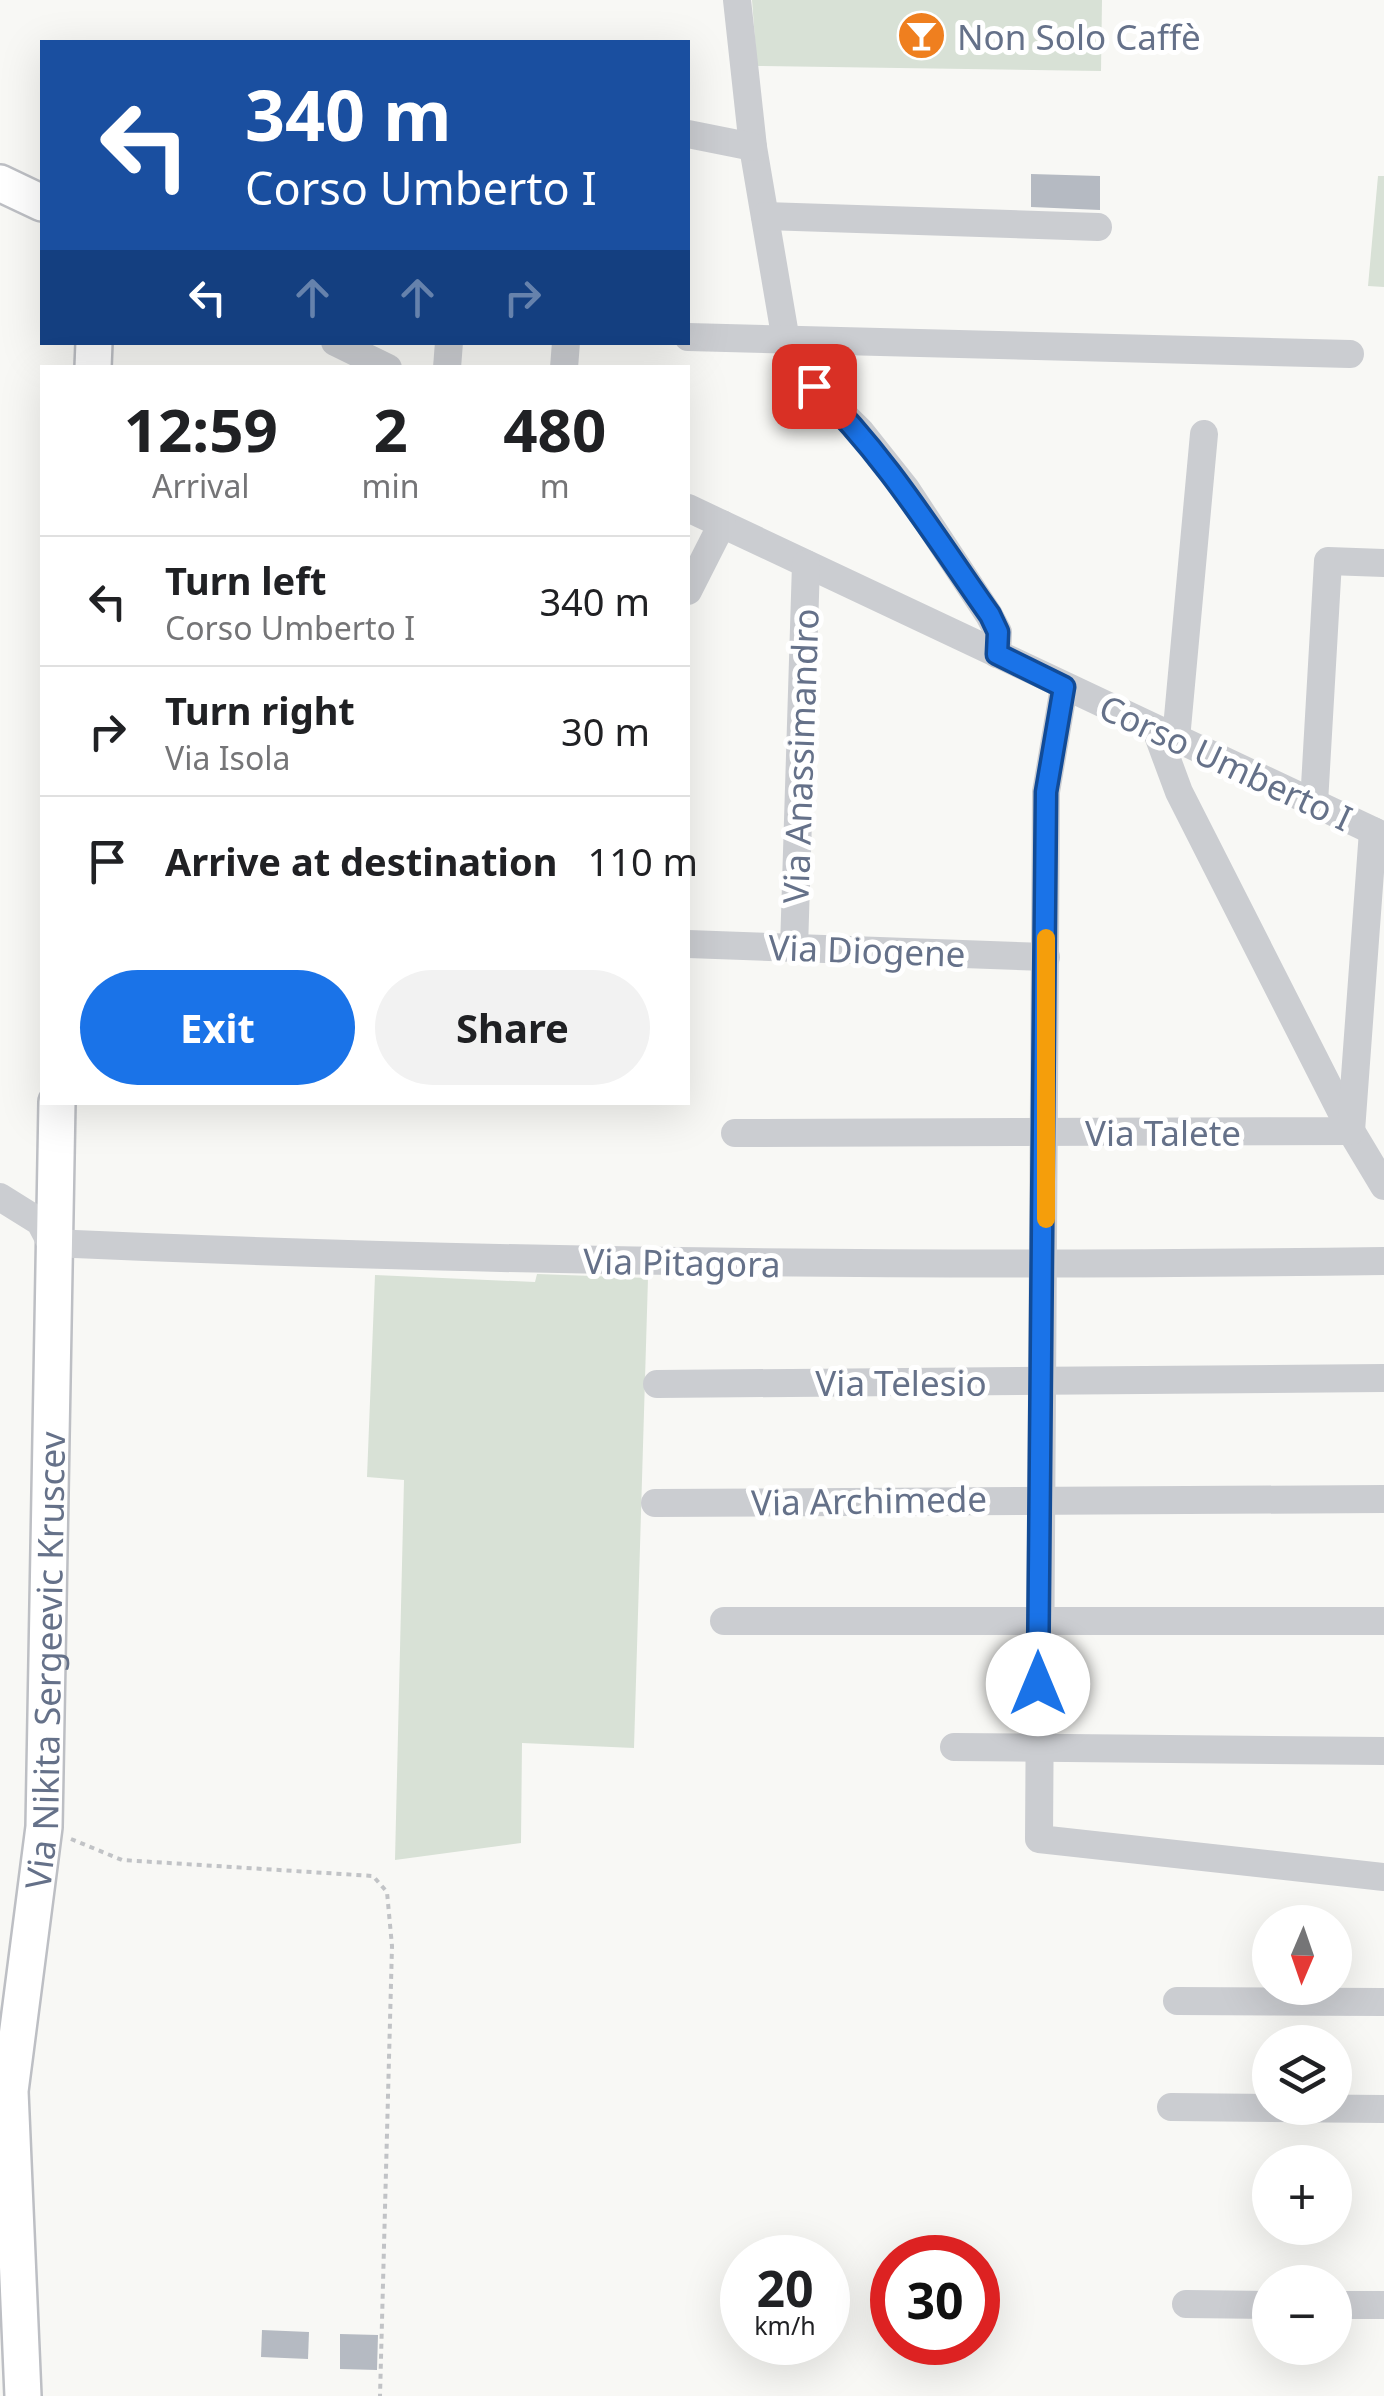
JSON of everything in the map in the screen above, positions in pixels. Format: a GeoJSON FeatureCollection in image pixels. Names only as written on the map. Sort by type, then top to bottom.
{"type":"FeatureCollection","features":[{"type":"Feature","properties":{"kind":"main road"},"geometry":{"type":"LineString","coordinates":[[0,182],[40,202]]}},
{"type":"Feature","properties":{"kind":"main road","name":"Via Nikita Sergeevic Kruscev"},"geometry":{"type":"LineString","coordinates":[[23,2396],[10,2091],[44,1827],[56,1105]]}},
{"type":"Feature","properties":{"kind":"street"},"geometry":{"type":"LineString","coordinates":[[737,0],[753,147],[786,341],[814,386],[860,431],[906,488],[990,615],[998,632],[997,654]]}},
{"type":"Feature","properties":{"kind":"street"},"geometry":{"type":"LineString","coordinates":[[690,134],[753,147]]}},
{"type":"Feature","properties":{"kind":"street"},"geometry":{"type":"LineString","coordinates":[[765,216],[1098,227]]}},
{"type":"Feature","properties":{"kind":"street"},"geometry":{"type":"LineString","coordinates":[[690,337],[1350,354]]}},
{"type":"Feature","properties":{"kind":"street"},"geometry":{"type":"LineString","coordinates":[[341,345],[382,365]]}},
{"type":"Feature","properties":{"kind":"street"},"geometry":{"type":"LineString","coordinates":[[1204,434],[1166,734],[1179,792],[1351,1131],[1384,1186]]}},
{"type":"Feature","properties":{"kind":"street","name":"Corso Umberto I"},"geometry":{"type":"LineString","coordinates":[[690,509],[1379,833]]}},
{"type":"Feature","properties":{"kind":"street"},"geometry":{"type":"LineString","coordinates":[[690,587],[722,524]]}},
{"type":"Feature","properties":{"kind":"street"},"geometry":{"type":"LineString","coordinates":[[1314,803],[1328,561],[1384,563]]}},
{"type":"Feature","properties":{"kind":"street","name":"Via Anassimandro"},"geometry":{"type":"LineString","coordinates":[[794,948],[806,564]]}},
{"type":"Feature","properties":{"kind":"street"},"geometry":{"type":"LineString","coordinates":[[1064,687],[1046,792],[1039,1840],[1384,1877]]}},
{"type":"Feature","properties":{"kind":"street"},"geometry":{"type":"LineString","coordinates":[[1351,1131],[1379,833]]}},
{"type":"Feature","properties":{"kind":"street","name":"Via Diogene"},"geometry":{"type":"LineString","coordinates":[[690,944],[1046,957]]}},
{"type":"Feature","properties":{"kind":"street","name":"Via Talete"},"geometry":{"type":"LineString","coordinates":[[735,1134],[1351,1131]]}},
{"type":"Feature","properties":{"kind":"street"},"geometry":{"type":"LineString","coordinates":[[0,1197],[40,1222],[51,1243]]}},
{"type":"Feature","properties":{"kind":"street","name":"Via Pitagora"},"geometry":{"type":"LineString","coordinates":[[51,1243],[356,1257],[1044,1265],[1384,1260]]}},
{"type":"Feature","properties":{"kind":"street","name":"Via Telesio"},"geometry":{"type":"LineString","coordinates":[[657,1384],[1384,1378]]}},
{"type":"Feature","properties":{"kind":"street","name":"Via Archimede"},"geometry":{"type":"LineString","coordinates":[[654,1502],[1384,1498]]}},
{"type":"Feature","properties":{"kind":"street"},"geometry":{"type":"LineString","coordinates":[[724,1622],[1384,1621]]}},
{"type":"Feature","properties":{"kind":"street"},"geometry":{"type":"LineString","coordinates":[[954,1746],[1384,1751]]}},
{"type":"Feature","properties":{"kind":"street"},"geometry":{"type":"LineString","coordinates":[[1177,2001],[1384,2002]]}},
{"type":"Feature","properties":{"kind":"street"},"geometry":{"type":"LineString","coordinates":[[1171,2108],[1384,2109]]}},
{"type":"Feature","properties":{"kind":"street"},"geometry":{"type":"LineString","coordinates":[[1186,2304],[1252,2305]]}},
{"type":"Feature","properties":{"kind":"street"},"geometry":{"type":"LineString","coordinates":[[1352,2305],[1384,2305]]}},
{"type":"Feature","properties":{"kind":"path"},"geometry":{"type":"LineString","coordinates":[[44,1827],[122,1860],[373,1876],[387,1892],[392,1946],[380,2396]]}},
{"type":"Feature","properties":{"kind":"shaded area"},"geometry":{"type":"Polygon","coordinates":[[[752,0],[1102,0],[1101,71],[757,66],[752,0]]]}},
{"type":"Feature","properties":{"kind":"shaded area"},"geometry":{"type":"Polygon","coordinates":[[[1378,176],[1384,176],[1384,287],[1368,286],[1378,176]]]}},
{"type":"Feature","properties":{"kind":"shaded area"},"geometry":{"type":"Polygon","coordinates":[[[537,1274],[648,1278],[634,1748],[522,1743],[521,1843],[395,1860],[404,1480],[367,1477],[375,1275],[535,1282],[537,1274]]]}},
{"type":"Feature","properties":{"kind":"building"},"geometry":{"type":"Polygon","coordinates":[[[1031,174],[1100,176],[1100,210],[1031,207],[1031,174]]]}},
{"type":"Feature","properties":{"kind":"building"},"geometry":{"type":"Polygon","coordinates":[[[262,2330],[309,2332],[308,2359],[261,2357],[262,2330]]]}},
{"type":"Feature","properties":{"kind":"building"},"geometry":{"type":"Polygon","coordinates":[[[340,2334],[378,2335],[377,2370],[340,2369],[340,2334]]]}},
{"type":"Feature","properties":{"kind":"slow traffic"},"geometry":{"type":"LineString","coordinates":[[1046,938],[1046,1219]]}},
{"type":"Feature","properties":{"kind":"place","name":"Non Solo Caffè"},"geometry":{"type":"Point","coordinates":[922,36]}},
{"type":"Feature","properties":{"kind":"route"},"geometry":{"type":"LineString","coordinates":[[814,386],[860,431],[906,488],[990,615],[998,632],[997,654],[1064,687],[1055,718],[1046,792],[1046,1223],[1039,1404],[1038,1684]]}}]}
